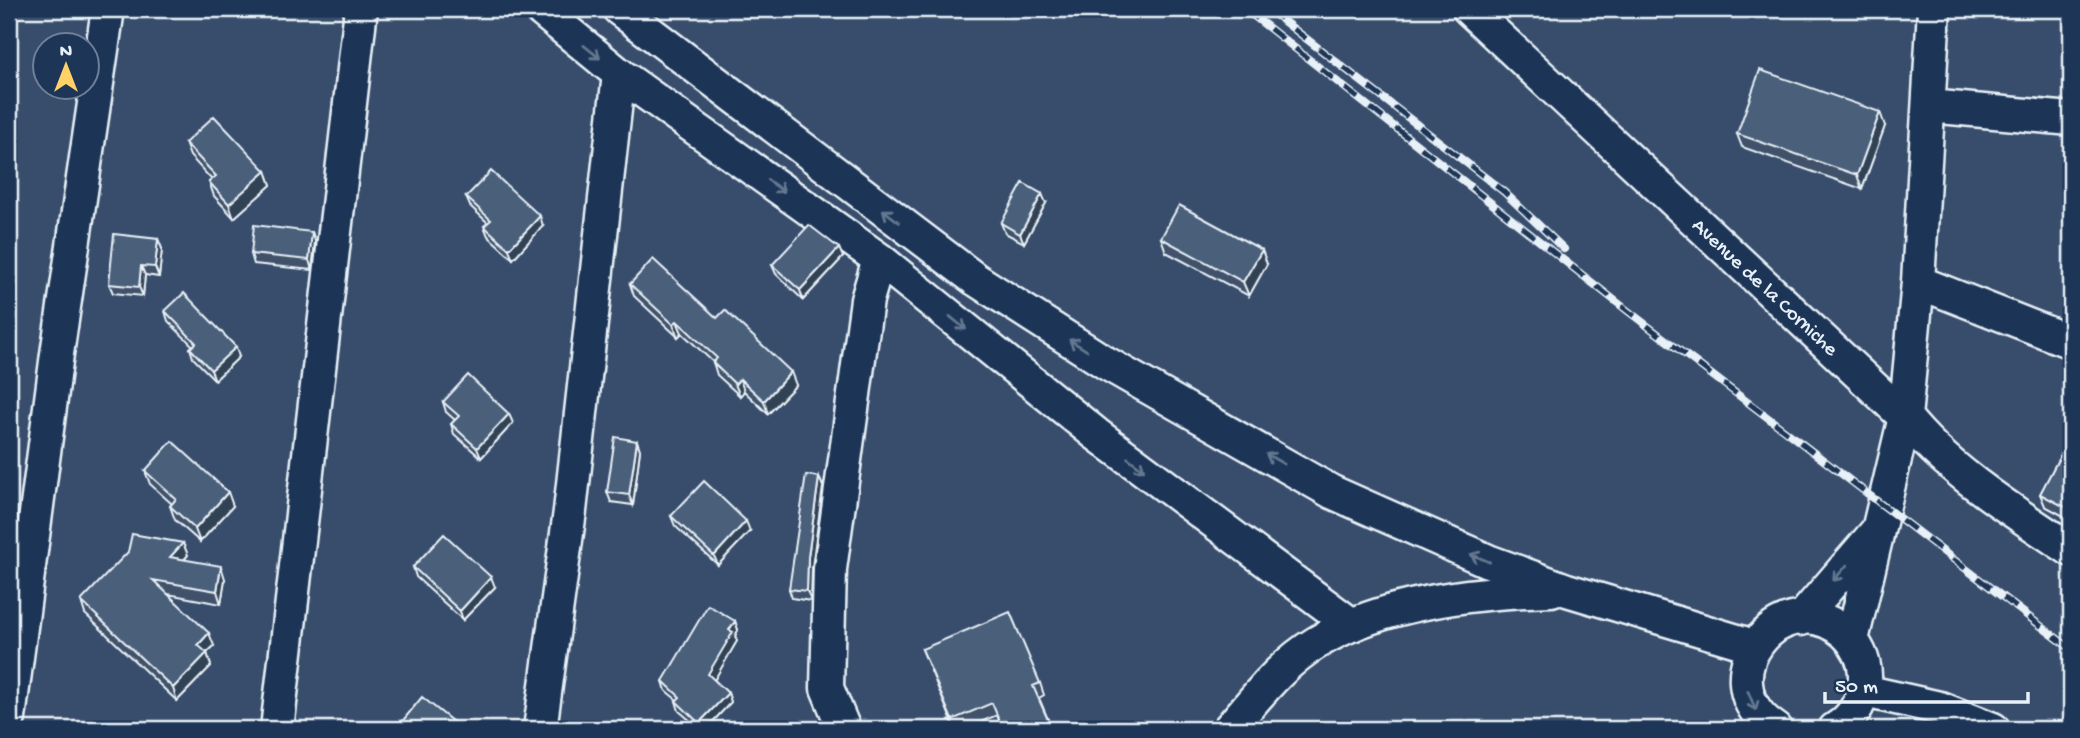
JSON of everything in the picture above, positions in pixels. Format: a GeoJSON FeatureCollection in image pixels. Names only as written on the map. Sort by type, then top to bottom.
{"type":"FeatureCollection","features":[{"type":"Feature","properties":{"kind":"street"},"geometry":{"type":"LineString","coordinates":[[9,718],[57,354],[108,9]]}},
{"type":"Feature","properties":{"kind":"street"},"geometry":{"type":"LineString","coordinates":[[277,729],[361,9]]}},
{"type":"Feature","properties":{"kind":"street"},"geometry":{"type":"LineString","coordinates":[[540,9],[619,74],[879,260],[1096,435],[1352,625]]}},
{"type":"Feature","properties":{"kind":"street"},"geometry":{"type":"LineString","coordinates":[[618,9],[975,279],[1106,362],[1332,492],[1488,561],[1567,590],[1754,646]]}},
{"type":"Feature","properties":{"kind":"street","name":"Avenue de la Corniche"},"geometry":{"type":"LineString","coordinates":[[1469,9],[1905,417],[1930,446],[2011,510],[2071,550]]}},
{"type":"Feature","properties":{"kind":"street"},"geometry":{"type":"LineString","coordinates":[[1852,640],[1905,417],[1919,282],[1934,9]]}},
{"type":"Feature","properties":{"kind":"street"},"geometry":{"type":"LineString","coordinates":[[540,729],[570,510],[619,74]]}},
{"type":"Feature","properties":{"kind":"street"},"geometry":{"type":"LineString","coordinates":[[1929,106],[2071,119]]}},
{"type":"Feature","properties":{"kind":"street"},"geometry":{"type":"LineString","coordinates":[[844,729],[827,688],[830,569],[867,300],[879,260]]}},
{"type":"Feature","properties":{"kind":"street"},"geometry":{"type":"LineString","coordinates":[[1919,282],[2071,342]]}},
{"type":"Feature","properties":{"kind":"street"},"geometry":{"type":"LineString","coordinates":[[1801,618],[1879,528]]}},
{"type":"Feature","properties":{"kind":"street"},"geometry":{"type":"LineString","coordinates":[[1229,729],[1279,672],[1316,643],[1352,625],[1446,600],[1514,591],[1567,590]]}},
{"type":"Feature","properties":{"kind":"street"},"geometry":{"type":"LineString","coordinates":[[1776,729],[1755,710],[1748,695],[1747,662],[1754,646],[1774,627],[1801,618],[1829,623],[1852,640],[1861,656],[1865,673],[1852,715],[1940,708],[1993,729]]}},
{"type":"Feature","properties":{"kind":"shaded area"},"geometry":{"type":"Polygon","coordinates":[[[9,9],[2071,9],[2071,729],[9,729],[9,9]]]}},
{"type":"Feature","properties":{"kind":"building"},"geometry":{"type":"Polygon","coordinates":[[[1760,70],[1880,112],[1857,175],[1737,134],[1760,70]]]}},
{"type":"Feature","properties":{"kind":"building"},"geometry":{"type":"Polygon","coordinates":[[[214,116],[266,171],[229,204],[209,182],[216,176],[185,143],[214,116]]]}},
{"type":"Feature","properties":{"kind":"building"},"geometry":{"type":"Polygon","coordinates":[[[491,171],[540,216],[509,249],[484,226],[491,220],[466,197],[491,171]]]}},
{"type":"Feature","properties":{"kind":"building"},"geometry":{"type":"Polygon","coordinates":[[[1023,183],[1042,194],[1020,234],[1001,223],[1023,183]]]}},
{"type":"Feature","properties":{"kind":"building"},"geometry":{"type":"Polygon","coordinates":[[[1179,205],[1262,250],[1243,282],[1161,238],[1179,205]]]}},
{"type":"Feature","properties":{"kind":"building"},"geometry":{"type":"Polygon","coordinates":[[[254,225],[312,232],[309,260],[251,254],[254,225]]]}},
{"type":"Feature","properties":{"kind":"building"},"geometry":{"type":"Polygon","coordinates":[[[809,225],[839,248],[800,290],[772,265],[809,225]]]}},
{"type":"Feature","properties":{"kind":"building"},"geometry":{"type":"Polygon","coordinates":[[[114,234],[158,239],[155,267],[141,266],[139,287],[109,284],[114,234]]]}},
{"type":"Feature","properties":{"kind":"building"},"geometry":{"type":"Polygon","coordinates":[[[653,259],[717,318],[725,310],[791,372],[764,401],[740,379],[735,384],[713,363],[717,358],[677,321],[673,324],[630,284],[653,259]]]}},
{"type":"Feature","properties":{"kind":"building"},"geometry":{"type":"Polygon","coordinates":[[[184,293],[236,347],[211,370],[190,348],[196,343],[165,311],[184,293]]]}},
{"type":"Feature","properties":{"kind":"building"},"geometry":{"type":"Polygon","coordinates":[[[468,375],[509,414],[477,448],[451,424],[459,416],[443,402],[468,375]]]}},
{"type":"Feature","properties":{"kind":"building"},"geometry":{"type":"Polygon","coordinates":[[[2071,435],[2071,510],[2040,494],[2071,435]]]}},
{"type":"Feature","properties":{"kind":"building"},"geometry":{"type":"Polygon","coordinates":[[[615,437],[637,441],[629,495],[607,492],[615,437]]]}},
{"type":"Feature","properties":{"kind":"building"},"geometry":{"type":"Polygon","coordinates":[[[172,441],[228,492],[195,529],[170,506],[176,499],[145,471],[172,441]]]}},
{"type":"Feature","properties":{"kind":"building"},"geometry":{"type":"Polygon","coordinates":[[[806,475],[819,477],[808,557],[807,591],[789,589],[806,475]]]}},
{"type":"Feature","properties":{"kind":"building"},"geometry":{"type":"Polygon","coordinates":[[[704,481],[746,521],[714,556],[671,516],[704,481]]]}},
{"type":"Feature","properties":{"kind":"building"},"geometry":{"type":"Polygon","coordinates":[[[132,534],[183,543],[170,557],[221,566],[217,591],[153,580],[209,633],[198,645],[207,653],[173,688],[81,601],[128,552],[132,534]]]}},
{"type":"Feature","properties":{"kind":"building"},"geometry":{"type":"Polygon","coordinates":[[[444,534],[491,577],[460,611],[413,567],[444,534]]]}},
{"type":"Feature","properties":{"kind":"building"},"geometry":{"type":"Polygon","coordinates":[[[708,605],[735,621],[729,630],[733,632],[708,674],[728,693],[699,723],[676,701],[680,697],[663,681],[708,605]]]}},
{"type":"Feature","properties":{"kind":"building"},"geometry":{"type":"Polygon","coordinates":[[[1010,612],[1040,683],[1033,686],[1052,729],[1003,729],[992,703],[952,720],[922,649],[1010,612]]]}},
{"type":"Feature","properties":{"kind":"building"},"geometry":{"type":"Polygon","coordinates":[[[422,697],[462,729],[396,729],[422,697]]]}},
{"type":"Feature","properties":{"kind":"railway"},"geometry":{"type":"LineString","coordinates":[[1245,9],[1628,311],[2071,649]]}},
{"type":"Feature","properties":{"kind":"railway"},"geometry":{"type":"LineString","coordinates":[[1268,9],[1504,192],[1564,249]]}}]}
